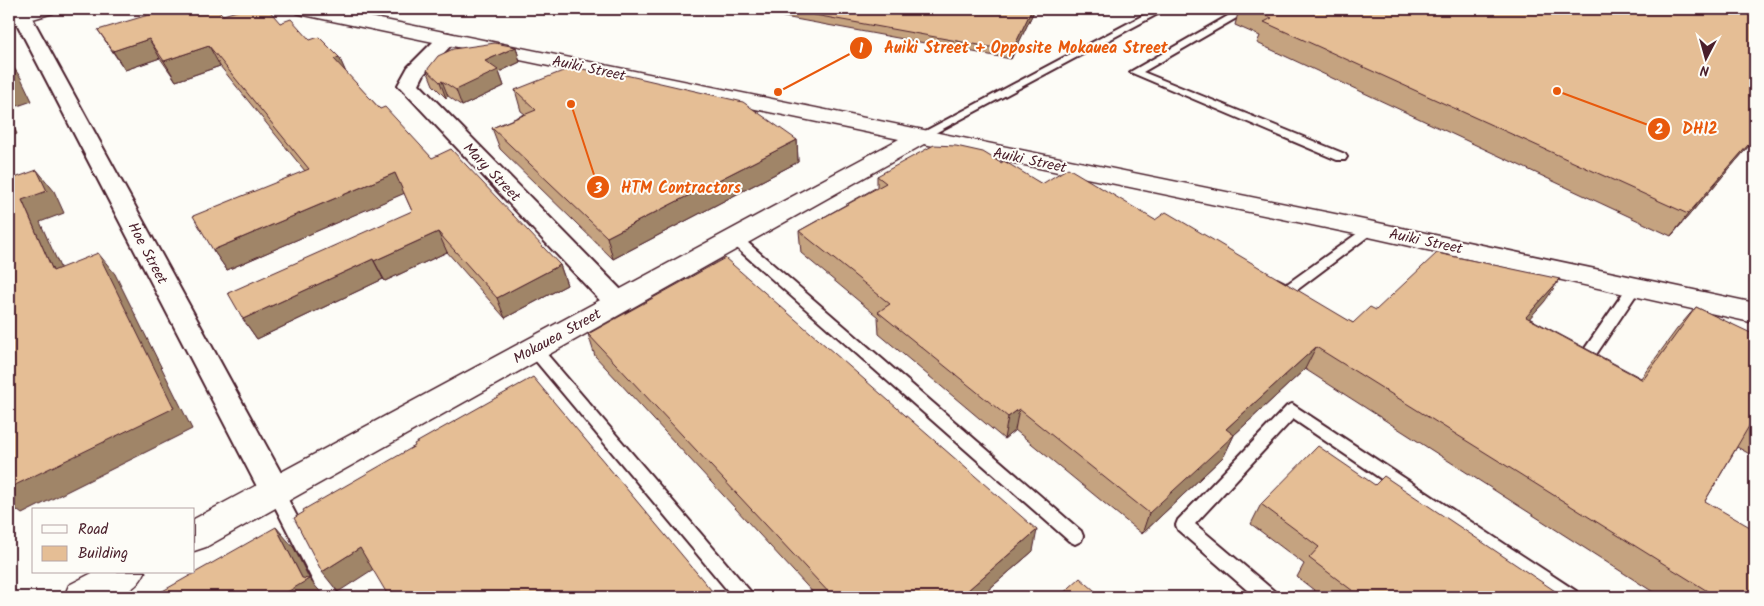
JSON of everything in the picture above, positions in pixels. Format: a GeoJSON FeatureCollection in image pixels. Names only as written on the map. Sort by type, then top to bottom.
{"type":"FeatureCollection","features":[{"type":"Feature","properties":{"kind":"street"},"geometry":{"type":"LineString","coordinates":[[16,18],[46,9]]}},
{"type":"Feature","properties":{"kind":"street","name":"Auiki Street"},"geometry":{"type":"LineString","coordinates":[[304,9],[1369,229],[1755,313]]}},
{"type":"Feature","properties":{"kind":"street","name":"Hoe Street"},"geometry":{"type":"LineString","coordinates":[[16,18],[275,491]]}},
{"type":"Feature","properties":{"kind":"street","name":"Mary Street"},"geometry":{"type":"LineString","coordinates":[[447,39],[414,71],[408,85],[618,303]]}},
{"type":"Feature","properties":{"kind":"street","name":"Mokauea Street"},"geometry":{"type":"LineString","coordinates":[[195,535],[920,137]]}},
{"type":"Feature","properties":{"kind":"street"},"geometry":{"type":"LineString","coordinates":[[91,595],[125,574]]}},
{"type":"Feature","properties":{"kind":"lane"},"geometry":{"type":"LineString","coordinates":[[920,137],[1162,9]]}},
{"type":"Feature","properties":{"kind":"lane"},"geometry":{"type":"LineString","coordinates":[[1246,9],[1135,72],[1341,157]]}},
{"type":"Feature","properties":{"kind":"lane"},"geometry":{"type":"LineString","coordinates":[[1262,276],[1288,290],[1369,229]]}},
{"type":"Feature","properties":{"kind":"lane"},"geometry":{"type":"LineString","coordinates":[[735,239],[1075,536]]}},
{"type":"Feature","properties":{"kind":"lane"},"geometry":{"type":"LineString","coordinates":[[1584,361],[1635,286]]}},
{"type":"Feature","properties":{"kind":"lane"},"geometry":{"type":"LineString","coordinates":[[534,349],[744,597]]}},
{"type":"Feature","properties":{"kind":"lane"},"geometry":{"type":"LineString","coordinates":[[1268,597],[1184,524],[1292,410],[1570,597]]}},
{"type":"Feature","properties":{"kind":"lane"},"geometry":{"type":"LineString","coordinates":[[275,491],[330,597]]}},
{"type":"Feature","properties":{"kind":"building"},"geometry":{"type":"Polygon","coordinates":[[[168,9],[217,9],[223,15],[244,9],[268,9],[280,23],[291,19],[310,40],[319,37],[339,57],[334,59],[380,109],[385,107],[432,158],[451,149],[560,265],[497,298],[438,232],[374,261],[373,259],[243,319],[228,293],[412,211],[395,173],[213,250],[193,216],[309,169],[209,46],[164,61],[149,39],[113,51],[98,30],[168,9]]]}},
{"type":"Feature","properties":{"kind":"building"},"geometry":{"type":"Polygon","coordinates":[[[782,9],[1032,9],[1012,51],[782,9]]]}},
{"type":"Feature","properties":{"kind":"building"},"geometry":{"type":"Polygon","coordinates":[[[1251,9],[1755,9],[1755,137],[1688,214],[1264,22],[1272,18],[1251,9]]]}},
{"type":"Feature","properties":{"kind":"building"},"geometry":{"type":"Polygon","coordinates":[[[495,43],[516,47],[485,61],[498,70],[456,90],[442,81],[440,82],[427,70],[438,56],[453,49],[495,43]]]}},
{"type":"Feature","properties":{"kind":"building"},"geometry":{"type":"Polygon","coordinates":[[[9,66],[14,77],[9,78],[9,66]]]}},
{"type":"Feature","properties":{"kind":"building"},"geometry":{"type":"Polygon","coordinates":[[[573,67],[616,76],[621,74],[743,102],[797,140],[607,237],[492,128],[536,110],[515,90],[573,67]]]}},
{"type":"Feature","properties":{"kind":"building"},"geometry":{"type":"Polygon","coordinates":[[[934,145],[956,146],[983,152],[1001,163],[1004,161],[1042,184],[1068,168],[1155,220],[1166,212],[1353,323],[1370,307],[1376,310],[1437,253],[1560,279],[1526,317],[1643,380],[1696,307],[1755,335],[1755,423],[1752,421],[1705,501],[1755,530],[1755,597],[1717,597],[1316,347],[1226,429],[1234,435],[1149,513],[1019,409],[1008,417],[878,312],[890,304],[799,231],[886,183],[877,176],[934,145]]]}},
{"type":"Feature","properties":{"kind":"building"},"geometry":{"type":"Polygon","coordinates":[[[37,170],[47,191],[22,200],[53,271],[98,253],[174,408],[9,488],[9,180],[37,170]]]}},
{"type":"Feature","properties":{"kind":"building"},"geometry":{"type":"Polygon","coordinates":[[[725,258],[1037,530],[960,597],[833,597],[588,334],[725,258]]]}},
{"type":"Feature","properties":{"kind":"building"},"geometry":{"type":"Polygon","coordinates":[[[533,377],[717,597],[389,597],[360,548],[322,572],[294,518],[304,512],[303,510],[415,446],[414,444],[533,377]]]}},
{"type":"Feature","properties":{"kind":"building"},"geometry":{"type":"Polygon","coordinates":[[[1318,446],[1375,485],[1384,476],[1564,597],[1361,597],[1309,558],[1319,547],[1261,504],[1318,446]]]}},
{"type":"Feature","properties":{"kind":"building"},"geometry":{"type":"Polygon","coordinates":[[[276,527],[302,578],[309,579],[279,597],[152,597],[276,527]]]}},
{"type":"Feature","properties":{"kind":"building"},"geometry":{"type":"Polygon","coordinates":[[[1080,578],[1102,597],[1059,597],[1080,578]]]}},
{"type":"Feature","properties":{"kind":"place","name":"DHI2"},"geometry":{"type":"Point","coordinates":[1557,91]}},
{"type":"Feature","properties":{"kind":"place","name":"Auiki Street + Opposite Mokauea Street"},"geometry":{"type":"Point","coordinates":[778,92]}},
{"type":"Feature","properties":{"kind":"place","name":"HTM Contractors"},"geometry":{"type":"Point","coordinates":[571,104]}}]}
